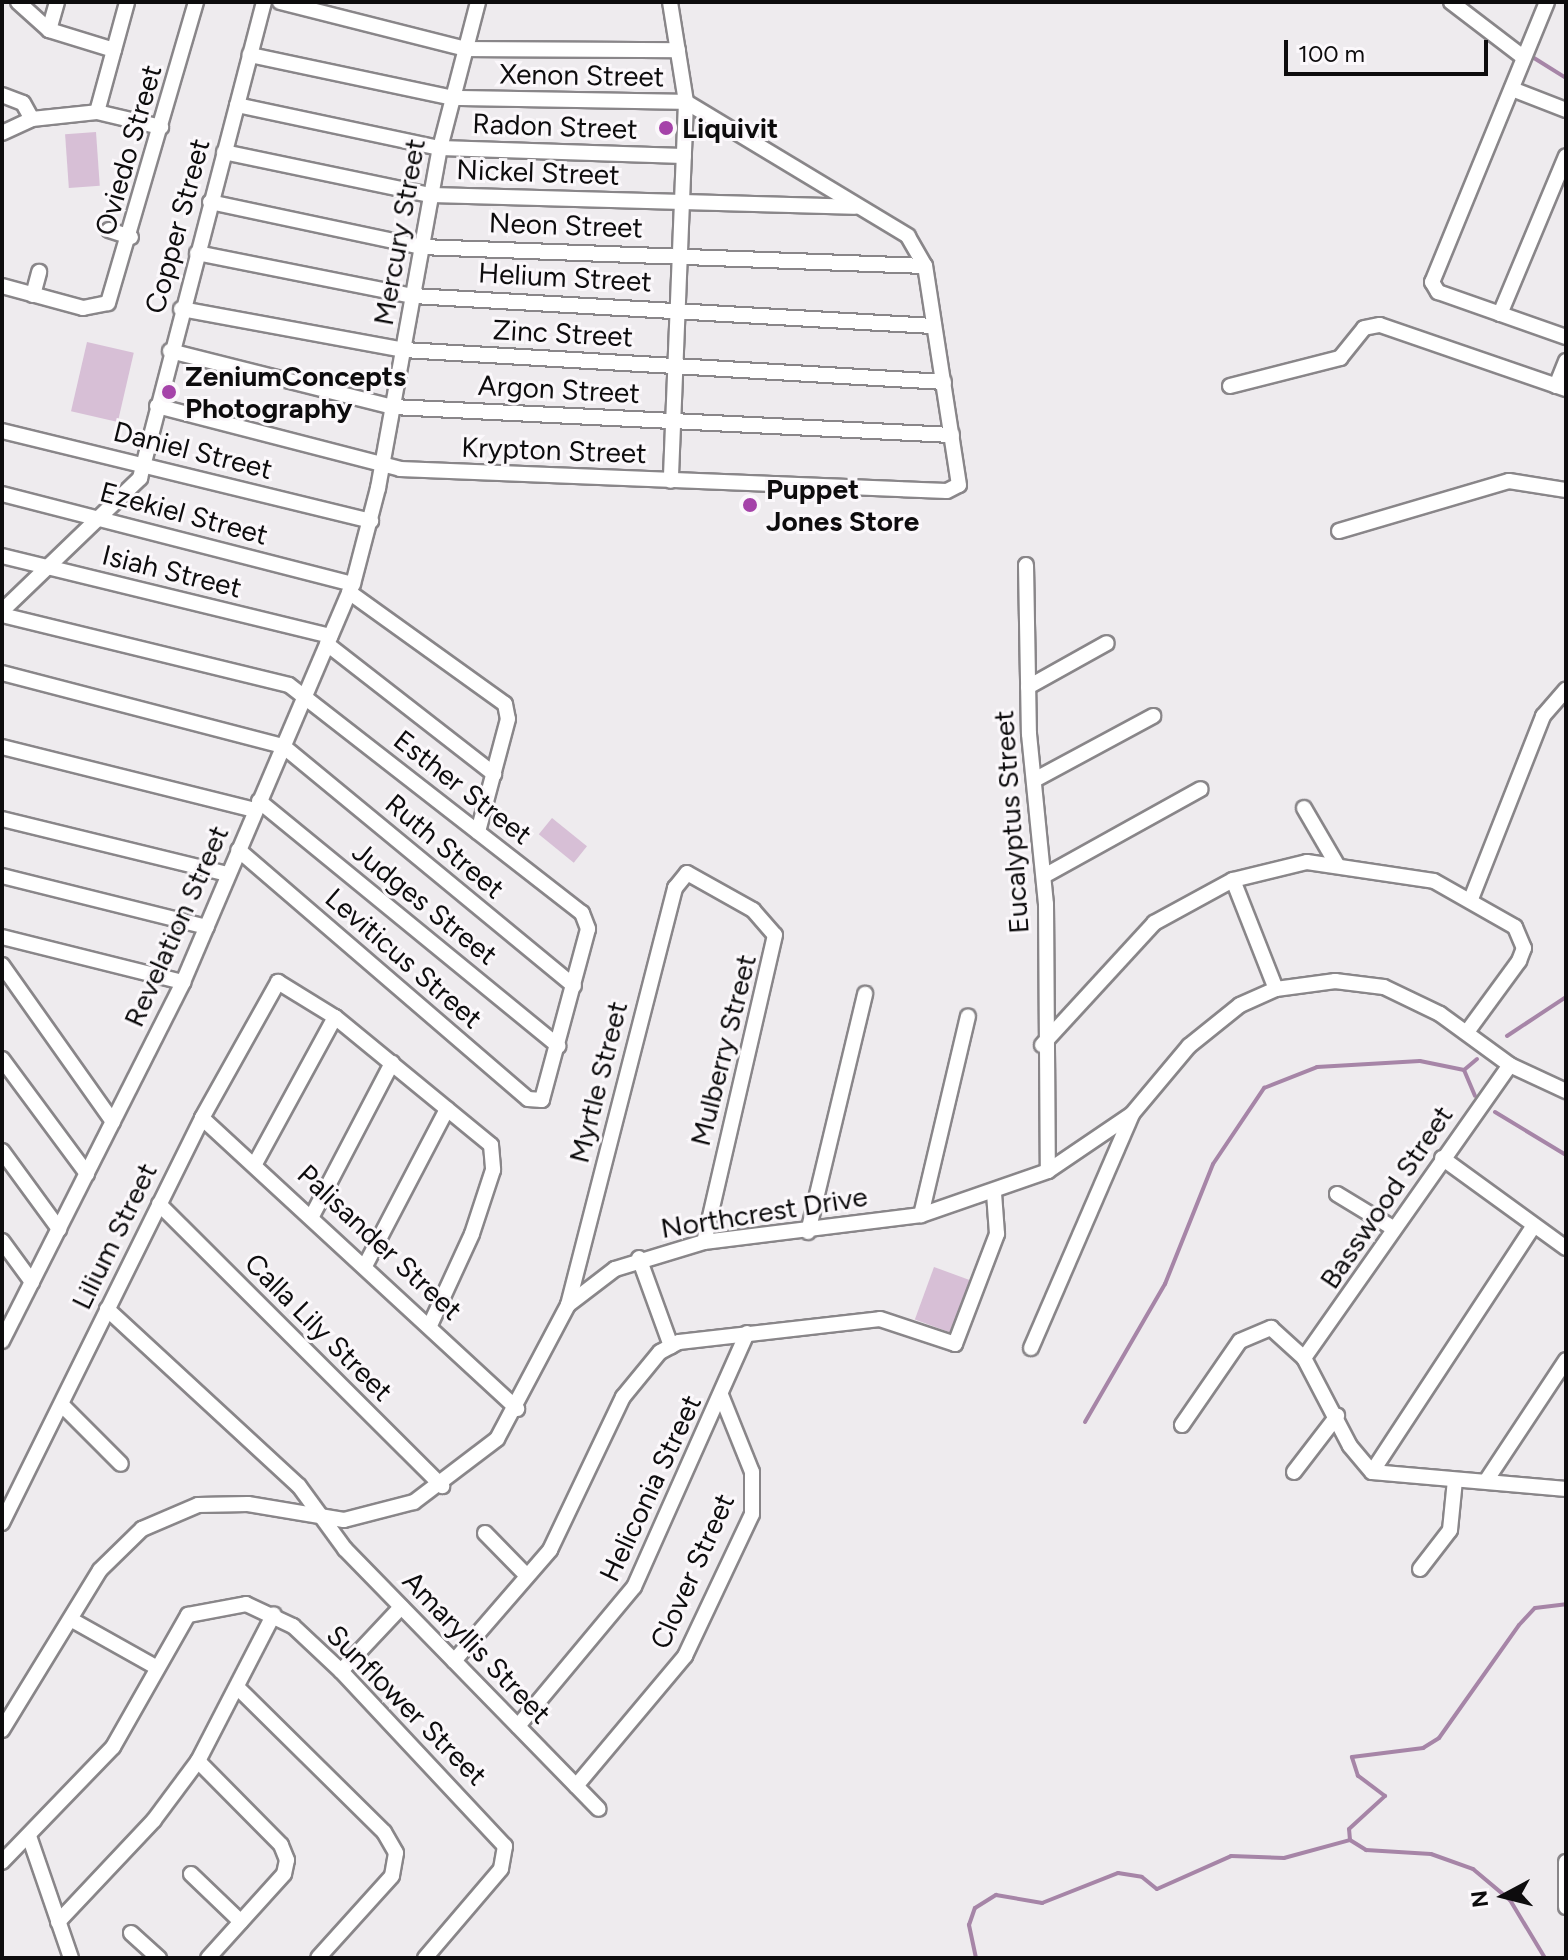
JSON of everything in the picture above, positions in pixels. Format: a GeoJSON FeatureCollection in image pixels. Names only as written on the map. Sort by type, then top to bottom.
{"type":"FeatureCollection","features":[{"type":"Feature","properties":{"kind":"street"},"geometry":{"type":"LineString","coordinates":[[18,2],[49,30],[114,50]]}},
{"type":"Feature","properties":{"kind":"street"},"geometry":{"type":"LineString","coordinates":[[49,30],[57,2]]}},
{"type":"Feature","properties":{"kind":"street"},"geometry":{"type":"LineString","coordinates":[[97,112],[127,2]]}},
{"type":"Feature","properties":{"kind":"street","name":"Oviedo Street"},"geometry":{"type":"LineString","coordinates":[[33,295],[102,307],[114,294],[196,2]]}},
{"type":"Feature","properties":{"kind":"street","name":"Copper Street"},"geometry":{"type":"LineString","coordinates":[[2,613],[137,483],[264,2]]}},
{"type":"Feature","properties":{"kind":"street"},"geometry":{"type":"LineString","coordinates":[[280,2],[466,49],[678,50]]}},
{"type":"Feature","properties":{"kind":"street","name":"Mercury Street"},"geometry":{"type":"LineString","coordinates":[[371,521],[430,195],[478,2]]}},
{"type":"Feature","properties":{"kind":"street"},"geometry":{"type":"LineString","coordinates":[[670,2],[686,102],[671,481]]}},
{"type":"Feature","properties":{"kind":"street"},"geometry":{"type":"LineString","coordinates":[[1451,2],[1523,57]]}},
{"type":"Feature","properties":{"kind":"street"},"geometry":{"type":"LineString","coordinates":[[1547,2],[1433,286],[1566,337]]}},
{"type":"Feature","properties":{"kind":"street","name":"Xenon Street"},"geometry":{"type":"LineString","coordinates":[[250,55],[453,98],[686,102],[856,207],[924,259]]}},
{"type":"Feature","properties":{"kind":"street"},"geometry":{"type":"LineString","coordinates":[[1512,89],[1566,110]]}},
{"type":"Feature","properties":{"kind":"street"},"geometry":{"type":"LineString","coordinates":[[2,95],[23,103],[32,119]]}},
{"type":"Feature","properties":{"kind":"street","name":"Radon Street"},"geometry":{"type":"LineString","coordinates":[[237,105],[440,148],[684,156]]}},
{"type":"Feature","properties":{"kind":"street"},"geometry":{"type":"LineString","coordinates":[[2,133],[32,119],[97,112],[161,127]]}},
{"type":"Feature","properties":{"kind":"street","name":"Nickel Street"},"geometry":{"type":"LineString","coordinates":[[224,152],[430,195],[856,207]]}},
{"type":"Feature","properties":{"kind":"street"},"geometry":{"type":"LineString","coordinates":[[1500,314],[1566,156]]}},
{"type":"Feature","properties":{"kind":"street","name":"Neon Street"},"geometry":{"type":"LineString","coordinates":[[210,202],[421,247],[924,259]]}},
{"type":"Feature","properties":{"kind":"street"},"geometry":{"type":"LineString","coordinates":[[109,230],[131,237]]}},
{"type":"Feature","properties":{"kind":"street","name":"Helium Street"},"geometry":{"type":"LineString","coordinates":[[197,253],[413,296],[678,309],[714,317],[934,326]]}},
{"type":"Feature","properties":{"kind":"street"},"geometry":{"type":"LineString","coordinates":[[924,259],[952,435]]}},
{"type":"Feature","properties":{"kind":"street"},"geometry":{"type":"LineString","coordinates":[[2,286],[33,295],[39,272]]}},
{"type":"Feature","properties":{"kind":"street","name":"Zinc Street"},"geometry":{"type":"LineString","coordinates":[[181,309],[404,350],[944,382]]}},
{"type":"Feature","properties":{"kind":"street"},"geometry":{"type":"LineString","coordinates":[[1230,386],[1340,358],[1364,328],[1380,325],[1561,388],[1566,361]]}},
{"type":"Feature","properties":{"kind":"street","name":"Argon Street"},"geometry":{"type":"LineString","coordinates":[[170,351],[393,407],[952,435]]}},
{"type":"Feature","properties":{"kind":"street","name":"Krypton Street"},"geometry":{"type":"LineString","coordinates":[[157,406],[382,464],[671,481],[956,488],[952,435]]}},
{"type":"Feature","properties":{"kind":"street","name":"Daniel Street"},"geometry":{"type":"LineString","coordinates":[[2,431],[371,521]]}},
{"type":"Feature","properties":{"kind":"street"},"geometry":{"type":"LineString","coordinates":[[1339,531],[1509,481],[1566,490]]}},
{"type":"Feature","properties":{"kind":"street","name":"Ezekiel Street"},"geometry":{"type":"LineString","coordinates":[[2,494],[103,518],[351,588]]}},
{"type":"Feature","properties":{"kind":"street","name":"Revelation Street"},"geometry":{"type":"LineString","coordinates":[[4,1333],[183,982],[351,588],[371,521]]}},
{"type":"Feature","properties":{"kind":"street","name":"Isiah Street"},"geometry":{"type":"LineString","coordinates":[[2,556],[328,640]]}},
{"type":"Feature","properties":{"kind":"street","name":"Eucalyptus Street"},"geometry":{"type":"LineString","coordinates":[[1026,565],[1028,687],[1044,876],[1042,1045],[1048,1171]]}},
{"type":"Feature","properties":{"kind":"street"},"geometry":{"type":"LineString","coordinates":[[351,588],[507,709],[478,832]]}},
{"type":"Feature","properties":{"kind":"street","name":"Esther Street"},"geometry":{"type":"LineString","coordinates":[[2,613],[289,685],[587,921],[574,986]]}},
{"type":"Feature","properties":{"kind":"street"},"geometry":{"type":"LineString","coordinates":[[328,640],[494,774]]}},
{"type":"Feature","properties":{"kind":"street"},"geometry":{"type":"LineString","coordinates":[[1028,687],[1107,643]]}},
{"type":"Feature","properties":{"kind":"street"},"geometry":{"type":"LineString","coordinates":[[2,673],[283,746]]}},
{"type":"Feature","properties":{"kind":"street"},"geometry":{"type":"LineString","coordinates":[[1471,899],[1543,716],[1566,690]]}},
{"type":"Feature","properties":{"kind":"street"},"geometry":{"type":"LineString","coordinates":[[1038,778],[1153,716]]}},
{"type":"Feature","properties":{"kind":"street","name":"Ruth Street"},"geometry":{"type":"LineString","coordinates":[[283,746],[574,986]]}},
{"type":"Feature","properties":{"kind":"street"},"geometry":{"type":"LineString","coordinates":[[2,747],[257,806]]}},
{"type":"Feature","properties":{"kind":"street"},"geometry":{"type":"LineString","coordinates":[[1044,876],[1201,789]]}},
{"type":"Feature","properties":{"kind":"street","name":"Judges Street"},"geometry":{"type":"LineString","coordinates":[[257,806],[558,1046]]}},
{"type":"Feature","properties":{"kind":"street"},"geometry":{"type":"LineString","coordinates":[[1304,808],[1336,863]]}},
{"type":"Feature","properties":{"kind":"street"},"geometry":{"type":"LineString","coordinates":[[2,819],[228,874]]}},
{"type":"Feature","properties":{"kind":"street","name":"Leviticus Street"},"geometry":{"type":"LineString","coordinates":[[238,850],[538,1102],[558,1046]]}},
{"type":"Feature","properties":{"kind":"street"},"geometry":{"type":"LineString","coordinates":[[1042,1045],[1154,923],[1233,880],[1270,867],[1336,863],[1405,873],[1471,899],[1515,927],[1524,948],[1467,1032]]}},
{"type":"Feature","properties":{"kind":"street","name":"Mulberry Street"},"geometry":{"type":"LineString","coordinates":[[683,874],[698,875],[753,910],[775,935],[704,1242]]}},
{"type":"Feature","properties":{"kind":"street","name":"Myrtle Street"},"geometry":{"type":"LineString","coordinates":[[568,1305],[683,874]]}},
{"type":"Feature","properties":{"kind":"street"},"geometry":{"type":"LineString","coordinates":[[2,876],[207,927]]}},
{"type":"Feature","properties":{"kind":"street"},"geometry":{"type":"LineString","coordinates":[[1233,880],[1276,989]]}},
{"type":"Feature","properties":{"kind":"street"},"geometry":{"type":"LineString","coordinates":[[2,937],[183,982]]}},
{"type":"Feature","properties":{"kind":"street"},"geometry":{"type":"LineString","coordinates":[[2,965],[113,1122]]}},
{"type":"Feature","properties":{"kind":"street","name":"Northcrest Drive"},"geometry":{"type":"LineString","coordinates":[[568,1305],[639,1258],[704,1242],[808,1232],[921,1215],[994,1193],[1048,1171],[1132,1114],[1189,1046],[1240,1005],[1276,989],[1361,981],[1467,1032],[1510,1065],[1566,1091]]}},
{"type":"Feature","properties":{"kind":"street","name":"Lilium Street"},"geometry":{"type":"LineString","coordinates":[[2,1523],[268,990],[283,982],[335,1017]]}},
{"type":"Feature","properties":{"kind":"street"},"geometry":{"type":"LineString","coordinates":[[558,1046],[574,986]]}},
{"type":"Feature","properties":{"kind":"street"},"geometry":{"type":"LineString","coordinates":[[808,1232],[865,994]]}},
{"type":"Feature","properties":{"kind":"street"},"geometry":{"type":"LineString","coordinates":[[921,1215],[968,1016]]}},
{"type":"Feature","properties":{"kind":"street"},"geometry":{"type":"LineString","coordinates":[[256,1162],[335,1017],[486,1140],[495,1161],[472,1234],[431,1323]]}},
{"type":"Feature","properties":{"kind":"street"},"geometry":{"type":"LineString","coordinates":[[2,1059],[87,1174]]}},
{"type":"Feature","properties":{"kind":"street"},"geometry":{"type":"LineString","coordinates":[[312,1216],[392,1063]]}},
{"type":"Feature","properties":{"kind":"street","name":"Basswood Street"},"geometry":{"type":"LineString","coordinates":[[1304,1358],[1510,1065]]}},
{"type":"Feature","properties":{"kind":"street"},"geometry":{"type":"LineString","coordinates":[[366,1264],[447,1109]]}},
{"type":"Feature","properties":{"kind":"street"},"geometry":{"type":"LineString","coordinates":[[1031,1348],[1132,1114]]}},
{"type":"Feature","properties":{"kind":"street","name":"Palisander Street"},"geometry":{"type":"LineString","coordinates":[[202,1118],[256,1162],[431,1323],[517,1409]]}},
{"type":"Feature","properties":{"kind":"street"},"geometry":{"type":"LineString","coordinates":[[2,1151],[59,1229]]}},
{"type":"Feature","properties":{"kind":"street"},"geometry":{"type":"LineString","coordinates":[[1442,1158],[1566,1248]]}},
{"type":"Feature","properties":{"kind":"street"},"geometry":{"type":"LineString","coordinates":[[454,1661],[527,1576],[567,1521],[640,1370],[671,1346],[747,1333],[880,1319],[955,1344],[997,1234],[994,1193]]}},
{"type":"Feature","properties":{"kind":"street"},"geometry":{"type":"LineString","coordinates":[[1337,1194],[1393,1228]]}},
{"type":"Feature","properties":{"kind":"street","name":"Calla Lily Street"},"geometry":{"type":"LineString","coordinates":[[159,1204],[442,1486]]}},
{"type":"Feature","properties":{"kind":"street"},"geometry":{"type":"LineString","coordinates":[[1372,1472],[1534,1225]]}},
{"type":"Feature","properties":{"kind":"street"},"geometry":{"type":"LineString","coordinates":[[2,1241],[32,1282]]}},
{"type":"Feature","properties":{"kind":"street"},"geometry":{"type":"LineString","coordinates":[[639,1258],[671,1346]]}},
{"type":"Feature","properties":{"kind":"street"},"geometry":{"type":"LineString","coordinates":[[2,1730],[119,1548],[173,1513],[237,1503],[321,1519],[377,1515],[442,1486],[474,1463],[517,1409],[568,1305]]}},
{"type":"Feature","properties":{"kind":"street","name":"Amaryllis Street"},"geometry":{"type":"LineString","coordinates":[[107,1309],[299,1486],[321,1519],[401,1607],[599,1809]]}},
{"type":"Feature","properties":{"kind":"street"},"geometry":{"type":"LineString","coordinates":[[1182,1425],[1246,1334],[1271,1328],[1304,1358],[1372,1472]]}},
{"type":"Feature","properties":{"kind":"street","name":"Heliconia Street"},"geometry":{"type":"LineString","coordinates":[[518,1726],[629,1596],[747,1333]]}},
{"type":"Feature","properties":{"kind":"street"},"geometry":{"type":"LineString","coordinates":[[1486,1481],[1566,1360]]}},
{"type":"Feature","properties":{"kind":"street","name":"Clover Street"},"geometry":{"type":"LineString","coordinates":[[576,1786],[685,1656],[752,1514],[752,1472],[721,1395]]}},
{"type":"Feature","properties":{"kind":"street"},"geometry":{"type":"LineString","coordinates":[[62,1405],[121,1464]]}},
{"type":"Feature","properties":{"kind":"street"},"geometry":{"type":"LineString","coordinates":[[1294,1472],[1337,1416]]}},
{"type":"Feature","properties":{"kind":"street"},"geometry":{"type":"LineString","coordinates":[[1372,1472],[1566,1489]]}},
{"type":"Feature","properties":{"kind":"street"},"geometry":{"type":"LineString","coordinates":[[1420,1569],[1444,1545],[1455,1480]]}},
{"type":"Feature","properties":{"kind":"street"},"geometry":{"type":"LineString","coordinates":[[485,1533],[527,1576]]}},
{"type":"Feature","properties":{"kind":"street","name":"Sunflower Street"},"geometry":{"type":"LineString","coordinates":[[2,1862],[113,1747],[154,1666],[182,1622],[204,1607],[246,1604],[274,1614],[341,1671],[505,1846],[501,1869],[425,1958]]}},
{"type":"Feature","properties":{"kind":"street"},"geometry":{"type":"LineString","coordinates":[[341,1671],[401,1607]]}},
{"type":"Feature","properties":{"kind":"street"},"geometry":{"type":"LineString","coordinates":[[58,1922],[154,1820],[198,1761],[274,1614]]}},
{"type":"Feature","properties":{"kind":"street"},"geometry":{"type":"LineString","coordinates":[[72,1620],[154,1666]]}},
{"type":"Feature","properties":{"kind":"street"},"geometry":{"type":"LineString","coordinates":[[238,1688],[384,1832],[397,1860],[392,1876],[318,1958]]}},
{"type":"Feature","properties":{"kind":"street"},"geometry":{"type":"LineString","coordinates":[[198,1761],[281,1845],[287,1860],[284,1874],[208,1958]]}},
{"type":"Feature","properties":{"kind":"street"},"geometry":{"type":"LineString","coordinates":[[29,1836],[71,1958]]}},
{"type":"Feature","properties":{"kind":"street"},"geometry":{"type":"LineString","coordinates":[[1566,1862],[1566,1907]]}},
{"type":"Feature","properties":{"kind":"street"},"geometry":{"type":"LineString","coordinates":[[191,1874],[241,1922]]}},
{"type":"Feature","properties":{"kind":"street"},"geometry":{"type":"LineString","coordinates":[[131,1933],[159,1958]]}},
{"type":"Feature","properties":{"kind":"shaded area"},"geometry":{"type":"Polygon","coordinates":[[[96,132],[100,186],[69,188],[65,134],[96,132]]]}},
{"type":"Feature","properties":{"kind":"shaded area"},"geometry":{"type":"Polygon","coordinates":[[[87,342],[134,353],[118,422],[71,411],[87,342]]]}},
{"type":"Feature","properties":{"kind":"shaded area"},"geometry":{"type":"Polygon","coordinates":[[[552,818],[587,846],[574,863],[539,834],[552,818]]]}},
{"type":"Feature","properties":{"kind":"shaded area"},"geometry":{"type":"Polygon","coordinates":[[[934,1267],[972,1281],[952,1333],[915,1320],[934,1267]]]}},
{"type":"Feature","properties":{"kind":"waterway"},"geometry":{"type":"LineString","coordinates":[[1534,58],[1566,78]]}},
{"type":"Feature","properties":{"kind":"waterway"},"geometry":{"type":"LineString","coordinates":[[1507,1036],[1566,997]]}},
{"type":"Feature","properties":{"kind":"waterway"},"geometry":{"type":"LineString","coordinates":[[1464,1070],[1477,1059]]}},
{"type":"Feature","properties":{"kind":"waterway"},"geometry":{"type":"LineString","coordinates":[[1085,1422],[1165,1284],[1213,1164],[1264,1088],[1317,1067],[1420,1061],[1464,1070]]}},
{"type":"Feature","properties":{"kind":"waterway"},"geometry":{"type":"LineString","coordinates":[[1464,1070],[1475,1096]]}},
{"type":"Feature","properties":{"kind":"waterway"},"geometry":{"type":"LineString","coordinates":[[1495,1112],[1566,1155]]}},
{"type":"Feature","properties":{"kind":"waterway"},"geometry":{"type":"LineString","coordinates":[[1350,1840],[1349,1829],[1385,1796],[1358,1776],[1352,1757],[1423,1748],[1439,1738],[1519,1625],[1535,1608],[1566,1604]]}},
{"type":"Feature","properties":{"kind":"waterway"},"geometry":{"type":"LineString","coordinates":[[976,1958],[969,1925],[975,1908],[996,1895],[1042,1903],[1118,1873],[1142,1877],[1157,1889],[1231,1856],[1284,1858],[1350,1840],[1366,1850],[1431,1854],[1473,1869],[1510,1900],[1545,1958]]}},
{"type":"Feature","properties":{"kind":"place","name":"Liquivit"},"geometry":{"type":"Point","coordinates":[666,128]}},
{"type":"Feature","properties":{"kind":"place","name":"ZeniumConcepts Photography"},"geometry":{"type":"Point","coordinates":[169,392]}},
{"type":"Feature","properties":{"kind":"place","name":"Puppet Jones Store"},"geometry":{"type":"Point","coordinates":[750,505]}}]}
